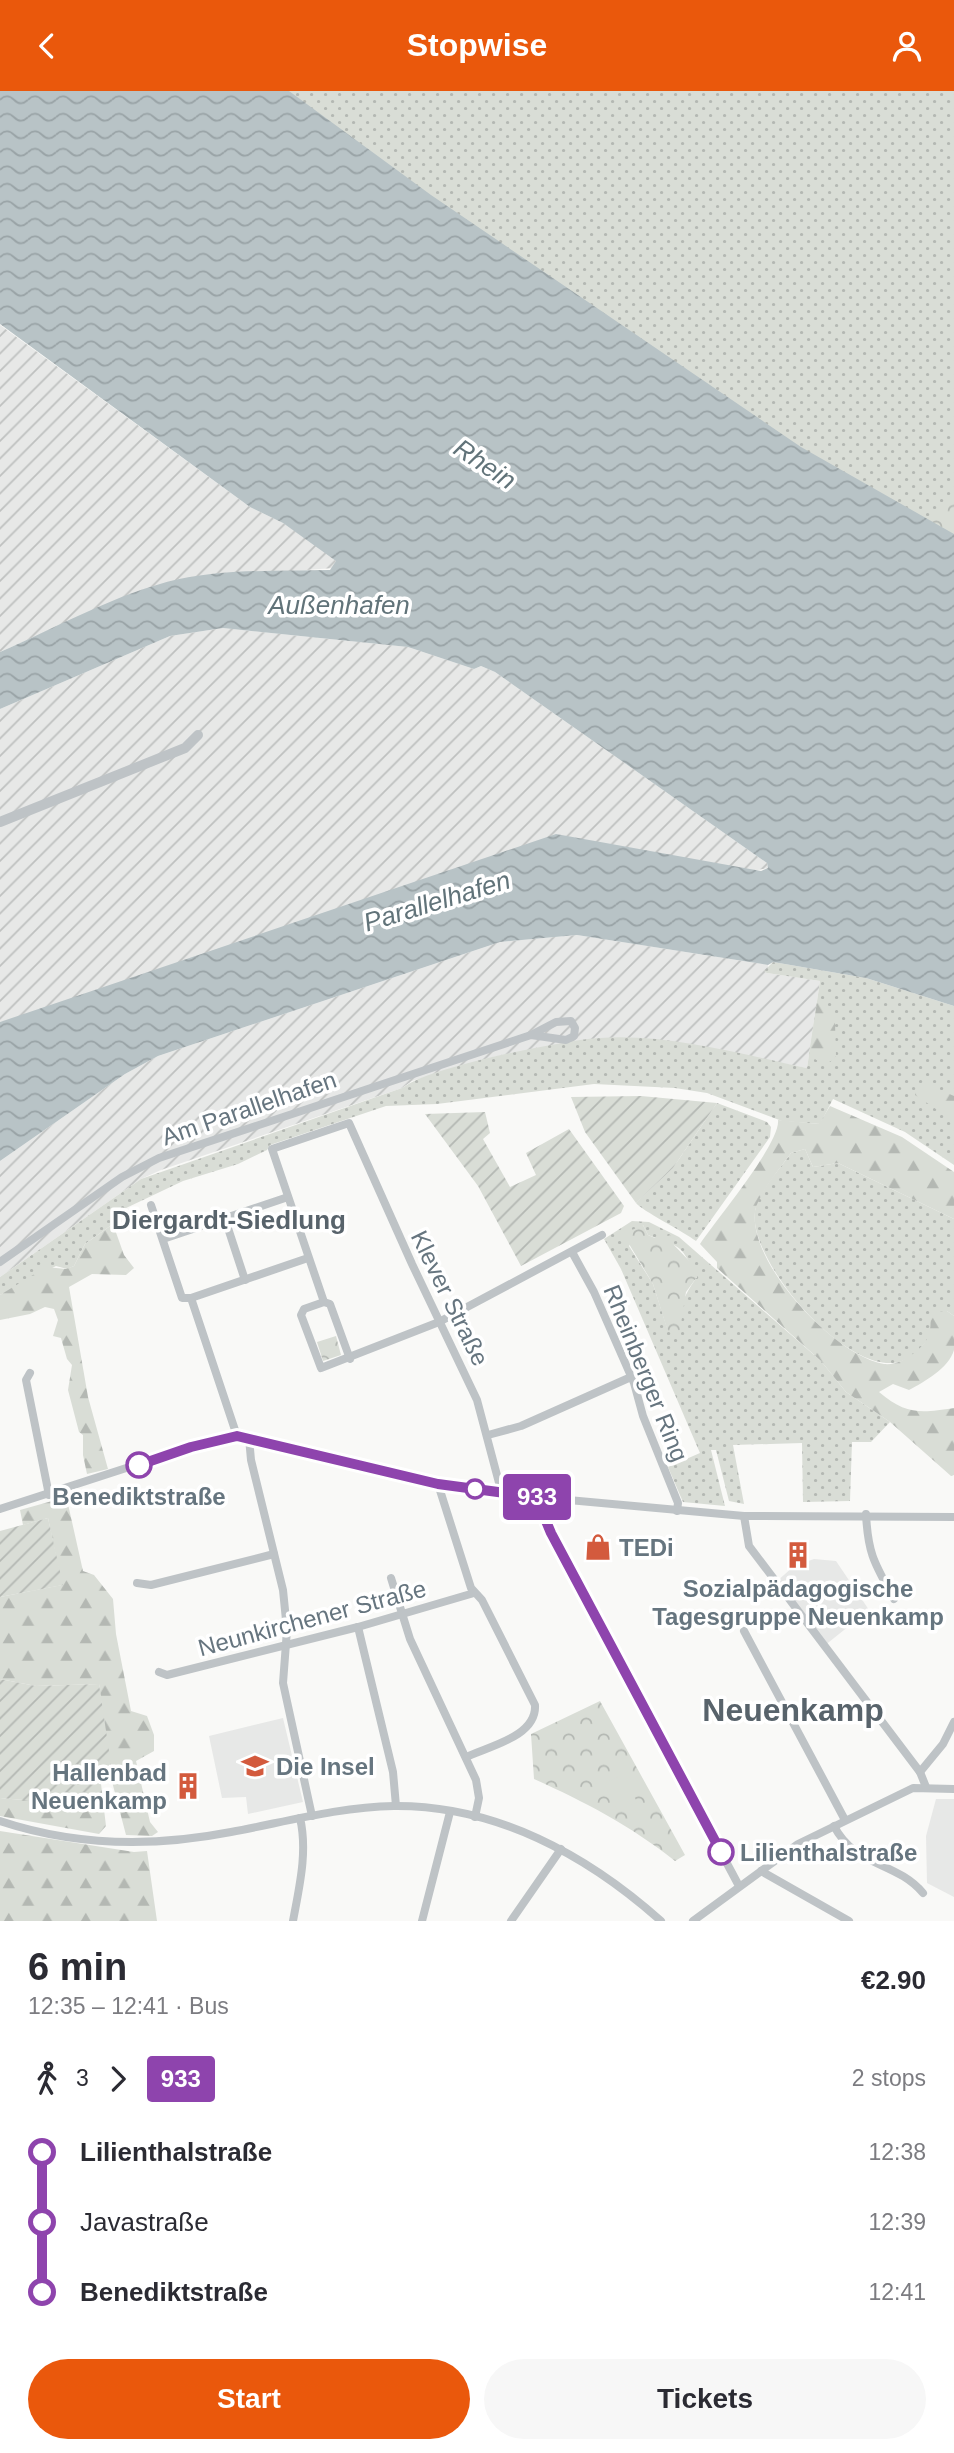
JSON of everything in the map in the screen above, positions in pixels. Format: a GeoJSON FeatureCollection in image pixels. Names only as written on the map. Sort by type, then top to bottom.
{"type":"FeatureCollection","features":[{"type":"Feature","properties":{"kind":"street"},"geometry":{"type":"LineString","coordinates":[[0,822],[185,748],[198,736]]}},
{"type":"Feature","properties":{"kind":"street","name":"Am Parallelhafen"},"geometry":{"type":"LineString","coordinates":[[0,1262],[122,1177],[159,1158],[531,1035],[543,1027],[567,1020],[574,1023],[574,1036],[566,1040],[531,1035]]}},
{"type":"Feature","properties":{"kind":"street","name":"Klever Straße"},"geometry":{"type":"LineString","coordinates":[[288,1197],[272,1149],[349,1123],[439,1322],[474,1391],[502,1494]]}},
{"type":"Feature","properties":{"kind":"street"},"geometry":{"type":"LineString","coordinates":[[163,1239],[288,1197],[324,1302]]}},
{"type":"Feature","properties":{"kind":"street"},"geometry":{"type":"LineString","coordinates":[[151,1205],[182,1298],[191,1298],[308,1258]]}},
{"type":"Feature","properties":{"kind":"street"},"geometry":{"type":"LineString","coordinates":[[225,1219],[245,1280]]}},
{"type":"Feature","properties":{"kind":"street"},"geometry":{"type":"LineString","coordinates":[[350,1359],[330,1304],[324,1302],[304,1309],[301,1315],[318,1365],[324,1367],[350,1359],[439,1322],[602,1235]]}},
{"type":"Feature","properties":{"kind":"street","name":"Rheinberger Ring"},"geometry":{"type":"LineString","coordinates":[[572,1252],[594,1292],[631,1377],[658,1458],[678,1503],[677,1511]]}},
{"type":"Feature","properties":{"kind":"street"},"geometry":{"type":"LineString","coordinates":[[191,1298],[237,1436]]}},
{"type":"Feature","properties":{"kind":"street"},"geometry":{"type":"LineString","coordinates":[[30,1373],[26,1380],[49,1495]]}},
{"type":"Feature","properties":{"kind":"street"},"geometry":{"type":"LineString","coordinates":[[488,1435],[521,1426],[631,1377]]}},
{"type":"Feature","properties":{"kind":"street"},"geometry":{"type":"LineString","coordinates":[[0,1509],[191,1447],[237,1436],[438,1484],[502,1494],[744,1515],[866,1514],[954,1517]]}},
{"type":"Feature","properties":{"kind":"street"},"geometry":{"type":"LineString","coordinates":[[249,1439],[251,1459],[286,1612],[283,1683],[312,1816]]}},
{"type":"Feature","properties":{"kind":"street"},"geometry":{"type":"LineString","coordinates":[[438,1484],[474,1593],[482,1600],[517,1665],[536,1713],[523,1731],[467,1757]]}},
{"type":"Feature","properties":{"kind":"street"},"geometry":{"type":"LineString","coordinates":[[550,1499],[546,1521],[551,1533],[739,1886]]}},
{"type":"Feature","properties":{"kind":"street"},"geometry":{"type":"LineString","coordinates":[[866,1514],[868,1546],[874,1565],[894,1599]]}},
{"type":"Feature","properties":{"kind":"street"},"geometry":{"type":"LineString","coordinates":[[744,1515],[749,1546],[920,1772],[926,1787]]}},
{"type":"Feature","properties":{"kind":"street"},"geometry":{"type":"LineString","coordinates":[[137,1583],[151,1585],[274,1554]]}},
{"type":"Feature","properties":{"kind":"street"},"geometry":{"type":"LineString","coordinates":[[391,1578],[410,1639],[467,1757],[479,1789],[475,1817]]}},
{"type":"Feature","properties":{"kind":"street","name":"Neunkirchener Straße"},"geometry":{"type":"LineString","coordinates":[[159,1672],[167,1675],[285,1647],[474,1593]]}},
{"type":"Feature","properties":{"kind":"street"},"geometry":{"type":"LineString","coordinates":[[358,1627],[393,1772],[396,1806]]}},
{"type":"Feature","properties":{"kind":"street"},"geometry":{"type":"LineString","coordinates":[[744,1631],[845,1820]]}},
{"type":"Feature","properties":{"kind":"street"},"geometry":{"type":"LineString","coordinates":[[920,1772],[943,1744],[954,1722]]}},
{"type":"Feature","properties":{"kind":"street"},"geometry":{"type":"LineString","coordinates":[[693,1921],[798,1844],[845,1820],[913,1788],[954,1789]]}},
{"type":"Feature","properties":{"kind":"street"},"geometry":{"type":"LineString","coordinates":[[0,1821],[55,1837],[152,1842],[219,1834],[312,1816],[396,1806],[450,1812],[530,1834],[561,1849],[600,1871],[661,1921]]}},
{"type":"Feature","properties":{"kind":"street"},"geometry":{"type":"LineString","coordinates":[[422,1921],[450,1812]]}},
{"type":"Feature","properties":{"kind":"street"},"geometry":{"type":"LineString","coordinates":[[293,1921],[302,1872],[303,1837],[300,1818]]}},
{"type":"Feature","properties":{"kind":"street"},"geometry":{"type":"LineString","coordinates":[[834,1826],[850,1850],[914,1881],[923,1893]]}},
{"type":"Feature","properties":{"kind":"street"},"geometry":{"type":"LineString","coordinates":[[511,1921],[561,1849]]}},
{"type":"Feature","properties":{"kind":"street"},"geometry":{"type":"LineString","coordinates":[[761,1871],[849,1921]]}},
{"type":"Feature","properties":{"kind":"shaded area"},"geometry":{"type":"Polygon","coordinates":[[[0,325],[250,507],[283,523],[333,557],[336,561],[334,568],[180,579],[129,595],[0,652],[0,325]]]}},
{"type":"Feature","properties":{"kind":"shaded area"},"geometry":{"type":"Polygon","coordinates":[[[223,628],[408,647],[474,669],[481,666],[495,672],[767,863],[768,868],[0,1022],[0,709],[170,636],[223,628]]]}},
{"type":"Feature","properties":{"kind":"shaded area"},"geometry":{"type":"Polygon","coordinates":[[[577,935],[768,965],[767,973],[820,981],[807,1068],[672,1043],[626,1039],[585,1040],[493,1057],[412,1081],[402,1088],[161,1170],[141,1179],[0,1277],[0,1161],[125,1074],[158,1056],[500,942],[577,935]]]}},
{"type":"Feature","properties":{"kind":"shaded area"},"geometry":{"type":"Polygon","coordinates":[[[814,1559],[836,1561],[869,1610],[824,1646],[775,1583],[794,1566],[814,1559]]]}},
{"type":"Feature","properties":{"kind":"shaded area","name":"Die Insel"},"geometry":{"type":"Polygon","coordinates":[[[283,1718],[303,1802],[248,1814],[246,1797],[222,1798],[209,1736],[283,1718]]]}},
{"type":"Feature","properties":{"kind":"shaded area"},"geometry":{"type":"Polygon","coordinates":[[[936,1799],[954,1799],[954,1897],[927,1883],[926,1836],[936,1799]]]}},
{"type":"Feature","properties":{"kind":"green space"},"geometry":{"type":"Polygon","coordinates":[[[279,91],[954,91],[954,545],[783,443],[279,91]]]}},
{"type":"Feature","properties":{"kind":"green space"},"geometry":{"type":"Polygon","coordinates":[[[954,489],[954,541],[928,527],[954,489]]]}},
{"type":"Feature","properties":{"kind":"green space"},"geometry":{"type":"Polygon","coordinates":[[[773,962],[866,978],[954,1006],[954,1165],[905,1132],[833,1099],[820,1124],[782,1121],[707,1093],[675,1088],[594,1084],[437,1104],[386,1106],[270,1145],[267,1150],[238,1164],[183,1181],[124,1209],[113,1224],[85,1244],[74,1266],[67,1269],[56,1266],[0,1295],[0,1277],[141,1179],[402,1088],[447,1069],[528,1049],[608,1037],[695,1044],[807,1068],[820,981],[764,971],[773,962]]]}},
{"type":"Feature","properties":{"kind":"green space"},"geometry":{"type":"Polygon","coordinates":[[[817,1002],[830,1007],[835,1023],[836,1056],[826,1063],[809,1055],[817,1002]]]}},
{"type":"Feature","properties":{"kind":"green space"},"geometry":{"type":"Polygon","coordinates":[[[924,1083],[954,1096],[954,1121],[915,1095],[917,1085],[924,1083]]]}},
{"type":"Feature","properties":{"kind":"green space"},"geometry":{"type":"Polygon","coordinates":[[[641,1096],[717,1103],[673,1168],[636,1203],[585,1132],[571,1097],[641,1096]]]}},
{"type":"Feature","properties":{"kind":"green space"},"geometry":{"type":"Polygon","coordinates":[[[717,1103],[767,1122],[771,1127],[770,1137],[696,1241],[636,1203],[673,1168],[717,1103]]]}},
{"type":"Feature","properties":{"kind":"green space"},"geometry":{"type":"Polygon","coordinates":[[[830,1106],[902,1137],[954,1172],[954,1219],[838,1163],[813,1167],[805,1149],[791,1153],[765,1190],[755,1212],[757,1233],[766,1257],[780,1281],[799,1305],[842,1344],[864,1357],[884,1364],[907,1358],[927,1340],[931,1324],[930,1312],[947,1311],[954,1316],[954,1350],[947,1363],[929,1379],[909,1390],[893,1384],[879,1392],[897,1405],[914,1411],[954,1408],[954,1475],[951,1476],[890,1422],[846,1392],[821,1361],[717,1268],[717,1262],[700,1244],[759,1163],[776,1131],[778,1120],[819,1124],[830,1106]]]}},
{"type":"Feature","properties":{"kind":"green space"},"geometry":{"type":"Polygon","coordinates":[[[485,1112],[490,1133],[483,1139],[510,1187],[536,1175],[526,1153],[569,1129],[624,1206],[621,1213],[521,1266],[478,1186],[425,1114],[485,1112]]]}},
{"type":"Feature","properties":{"kind":"green space"},"geometry":{"type":"Polygon","coordinates":[[[805,1149],[813,1167],[838,1163],[954,1219],[954,1316],[947,1311],[922,1347],[909,1358],[880,1362],[856,1352],[830,1335],[784,1285],[767,1258],[757,1232],[757,1204],[791,1153],[805,1149]]]}},
{"type":"Feature","properties":{"kind":"green space"},"geometry":{"type":"Polygon","coordinates":[[[632,1221],[649,1222],[679,1237],[821,1361],[846,1392],[890,1422],[871,1442],[852,1442],[850,1501],[803,1502],[802,1443],[733,1445],[744,1504],[729,1501],[716,1450],[711,1450],[725,1506],[683,1502],[668,1467],[700,1453],[621,1269],[604,1239],[632,1221]],[[643,1225],[629,1246],[653,1284],[668,1331],[697,1277],[679,1248],[648,1235],[643,1225]]]}},
{"type":"Feature","properties":{"kind":"green space"},"geometry":{"type":"Polygon","coordinates":[[[113,1224],[124,1255],[134,1268],[126,1275],[92,1274],[69,1287],[88,1397],[108,1469],[87,1474],[83,1435],[79,1432],[68,1390],[72,1365],[67,1359],[61,1338],[53,1336],[58,1320],[54,1309],[45,1307],[30,1314],[0,1320],[0,1295],[46,1267],[66,1269],[74,1266],[85,1244],[113,1224]]]}},
{"type":"Feature","properties":{"kind":"green space"},"geometry":{"type":"Polygon","coordinates":[[[643,1225],[648,1235],[655,1238],[670,1235],[671,1242],[698,1270],[697,1277],[686,1292],[680,1330],[668,1332],[653,1284],[623,1234],[643,1225]]]}},
{"type":"Feature","properties":{"kind":"green space"},"geometry":{"type":"Polygon","coordinates":[[[336,1336],[341,1355],[323,1361],[317,1342],[336,1336]]]}},
{"type":"Feature","properties":{"kind":"green space"},"geometry":{"type":"Polygon","coordinates":[[[52,1501],[68,1504],[83,1571],[94,1575],[113,1599],[116,1634],[131,1711],[147,1716],[154,1735],[154,1751],[136,1761],[150,1822],[158,1832],[152,1836],[126,1835],[110,1774],[99,1684],[36,1686],[0,1679],[0,1597],[62,1585],[48,1518],[23,1525],[20,1510],[52,1501]]]}},
{"type":"Feature","properties":{"kind":"green space"},"geometry":{"type":"Polygon","coordinates":[[[48,1518],[63,1585],[0,1597],[0,1531],[48,1518]]]}},
{"type":"Feature","properties":{"kind":"green space"},"geometry":{"type":"Polygon","coordinates":[[[0,1679],[36,1686],[99,1684],[112,1771],[100,1775],[103,1801],[71,1804],[0,1798],[0,1679]]]}},
{"type":"Feature","properties":{"kind":"green space"},"geometry":{"type":"Polygon","coordinates":[[[600,1701],[685,1855],[675,1861],[607,1815],[534,1779],[531,1734],[600,1701]]]}},
{"type":"Feature","properties":{"kind":"green space"},"geometry":{"type":"Polygon","coordinates":[[[623,1774],[637,1802],[618,1811],[604,1784],[623,1774]]]}},
{"type":"Feature","properties":{"kind":"green space"},"geometry":{"type":"Polygon","coordinates":[[[0,1798],[71,1804],[103,1801],[106,1826],[99,1834],[0,1816],[0,1798]]]}},
{"type":"Feature","properties":{"kind":"green space"},"geometry":{"type":"Polygon","coordinates":[[[0,1831],[134,1852],[147,1851],[157,1921],[0,1921],[0,1831]]]}},
{"type":"Feature","properties":{"kind":"water"},"geometry":{"type":"Polygon","coordinates":[[[0,91],[289,91],[431,195],[801,447],[954,534],[954,1006],[866,978],[773,962],[768,965],[577,935],[500,942],[158,1056],[125,1074],[0,1161],[0,1022],[556,834],[761,871],[768,868],[767,863],[495,672],[481,666],[474,669],[408,647],[223,628],[170,636],[0,709],[0,652],[88,611],[179,579],[235,572],[330,570],[336,561],[283,523],[250,507],[0,324],[0,91]]]}},
{"type":"Feature","properties":{"kind":"bus line","name":"933"},"geometry":{"type":"LineString","coordinates":[[139,1465],[191,1447],[237,1436],[438,1484],[550,1499],[546,1521],[551,1533],[721,1852]]}},
{"type":"Feature","properties":{"kind":"place","name":"Benediktstraße"},"geometry":{"type":"Point","coordinates":[139,1465]}},
{"type":"Feature","properties":{"kind":"place","name":"TEDi"},"geometry":{"type":"Point","coordinates":[598,1547]}},
{"type":"Feature","properties":{"kind":"place","name":"Sozialpädagogische Tagesgruppe Neuenkamp"},"geometry":{"type":"Point","coordinates":[798,1555]}},
{"type":"Feature","properties":{"kind":"place","name":"Die Insel"},"geometry":{"type":"Point","coordinates":[255,1766]}},
{"type":"Feature","properties":{"kind":"place","name":"Hallenbad Neuenkamp"},"geometry":{"type":"Point","coordinates":[188,1786]}},
{"type":"Feature","properties":{"kind":"place","name":"Lilienthalstraße"},"geometry":{"type":"Point","coordinates":[721,1852]}},
{"type":"Feature","properties":{"kind":"district","name":"Diergardt-Siedlung"},"geometry":{"type":"Point","coordinates":[229,1220]}},
{"type":"Feature","properties":{"kind":"district","name":"Neuenkamp"},"geometry":{"type":"Point","coordinates":[793,1710]}},
{"type":"Feature","properties":{"kind":"water label","name":"Rhein"},"geometry":{"type":"Point","coordinates":[485,464]}},
{"type":"Feature","properties":{"kind":"water label","name":"Außenhafen"},"geometry":{"type":"Point","coordinates":[339,605]}},
{"type":"Feature","properties":{"kind":"water label","name":"Parallelhafen"},"geometry":{"type":"Point","coordinates":[437,901]}}]}
